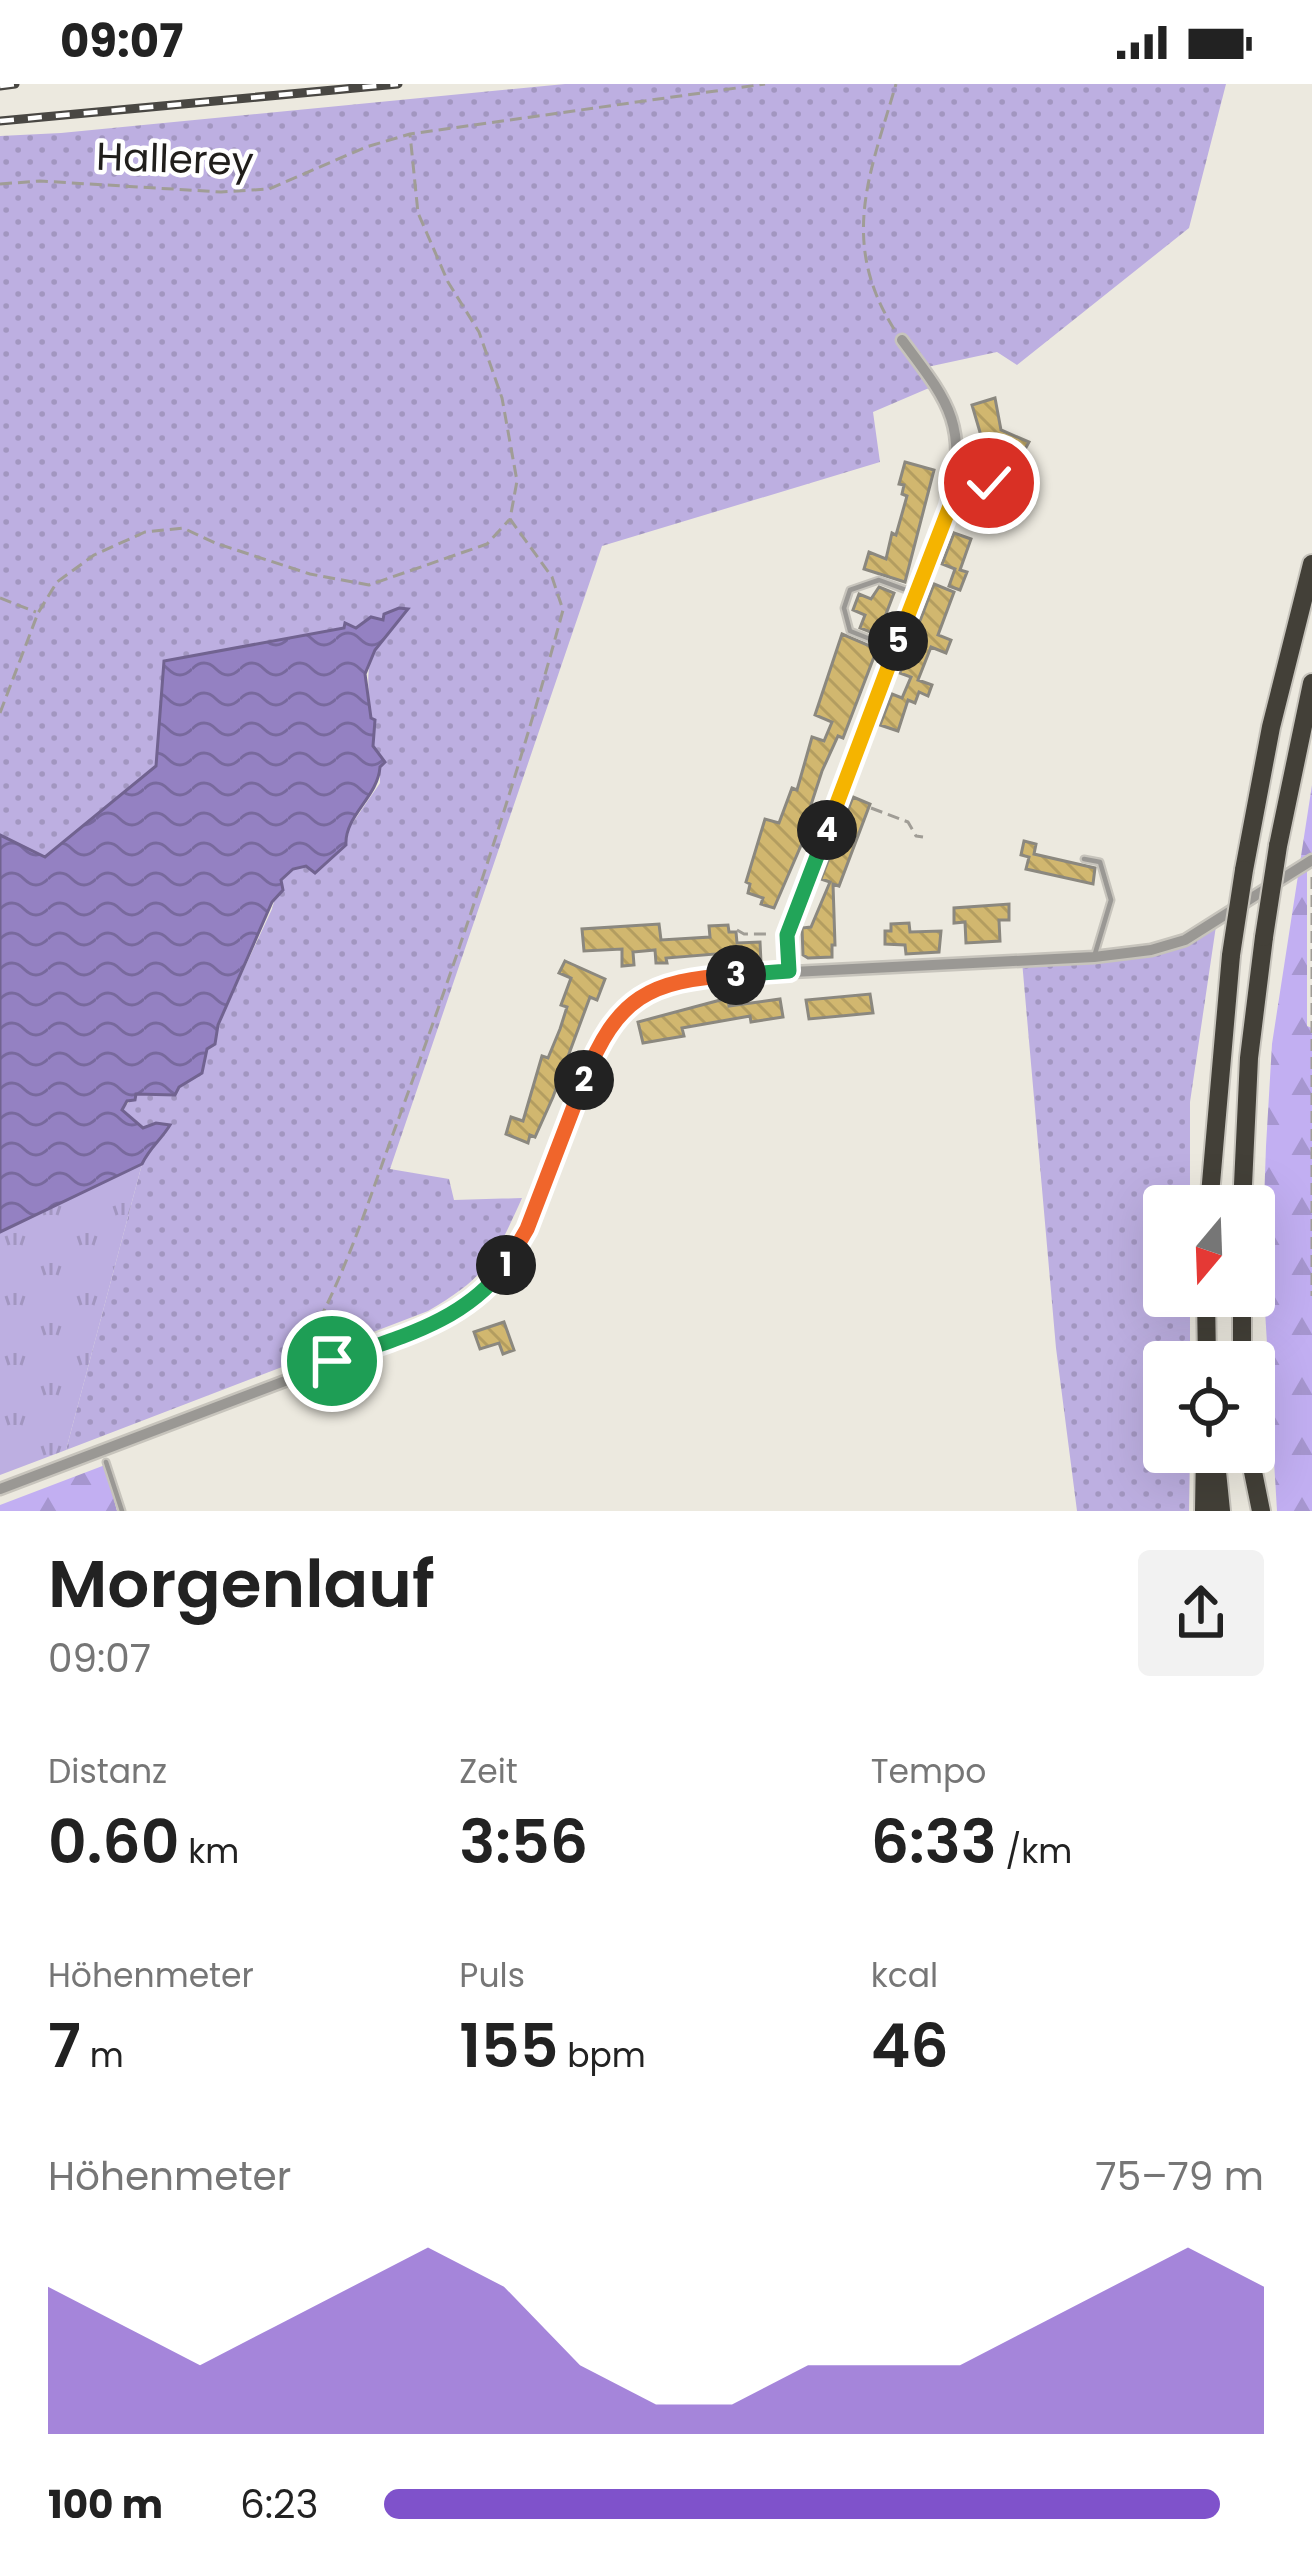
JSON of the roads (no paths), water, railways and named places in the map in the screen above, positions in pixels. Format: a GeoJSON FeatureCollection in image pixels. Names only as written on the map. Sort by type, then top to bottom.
{"type":"FeatureCollection","features":[{"type":"Feature","properties":{"kind":"highway"},"geometry":{"type":"LineString","coordinates":[[1211,1185],[1231,955],[1244,870],[1271,727],[1312,564]]}},
{"type":"Feature","properties":{"kind":"highway"},"geometry":{"type":"LineString","coordinates":[[1243,1185],[1249,1058],[1264,937],[1312,683]]}},
{"type":"Feature","properties":{"kind":"highway"},"geometry":{"type":"LineString","coordinates":[[1204,1511],[1205,1473]]}},
{"type":"Feature","properties":{"kind":"highway"},"geometry":{"type":"LineString","coordinates":[[1217,1473],[1220,1511]]}},
{"type":"Feature","properties":{"kind":"highway"},"geometry":{"type":"LineString","coordinates":[[1247,1473],[1247,1511]]}},
{"type":"Feature","properties":{"kind":"highway"},"geometry":{"type":"LineString","coordinates":[[1252,1473],[1262,1511]]}},
{"type":"Feature","properties":{"kind":"street"},"geometry":{"type":"LineString","coordinates":[[789,971],[787,935],[950,506],[956,475],[953,416],[902,340]]}},
{"type":"Feature","properties":{"kind":"street"},"geometry":{"type":"LineString","coordinates":[[0,1489],[438,1323],[460,1310],[496,1278],[515,1251],[589,1068],[607,1030],[630,1003],[680,980],[1150,950],[1185,940],[1312,860]]}},
{"type":"Feature","properties":{"kind":"lane"},"geometry":{"type":"LineString","coordinates":[[956,475],[989,483]]}},
{"type":"Feature","properties":{"kind":"lane"},"geometry":{"type":"LineString","coordinates":[[950,506],[968,511]]}},
{"type":"Feature","properties":{"kind":"lane"},"geometry":{"type":"LineString","coordinates":[[895,649],[850,631],[844,608],[850,590],[880,580],[917,594]]}},
{"type":"Feature","properties":{"kind":"lane"},"geometry":{"type":"LineString","coordinates":[[1084,859],[1100,862],[1112,900],[1094,957]]}},
{"type":"Feature","properties":{"kind":"lane"},"geometry":{"type":"LineString","coordinates":[[106,1462],[122,1511]]}},
{"type":"Feature","properties":{"kind":"water"},"geometry":{"type":"Polygon","coordinates":[[[408,609],[375,650],[365,674],[375,720],[373,746],[385,762],[350,825],[346,845],[315,873],[306,866],[293,869],[281,880],[283,890],[272,902],[218,1025],[215,1044],[207,1049],[202,1073],[179,1087],[175,1095],[136,1094],[122,1110],[143,1128],[170,1125],[142,1164],[0,1232],[0,835],[45,857],[156,766],[164,661],[344,628],[345,623],[356,628],[371,617],[383,620],[384,614],[408,609]]]}},
{"type":"Feature","properties":{"kind":"railway"},"geometry":{"type":"LineString","coordinates":[[0,86],[15,84]]}},
{"type":"Feature","properties":{"kind":"railway"},"geometry":{"type":"LineString","coordinates":[[0,121],[398,84]]}}]}
